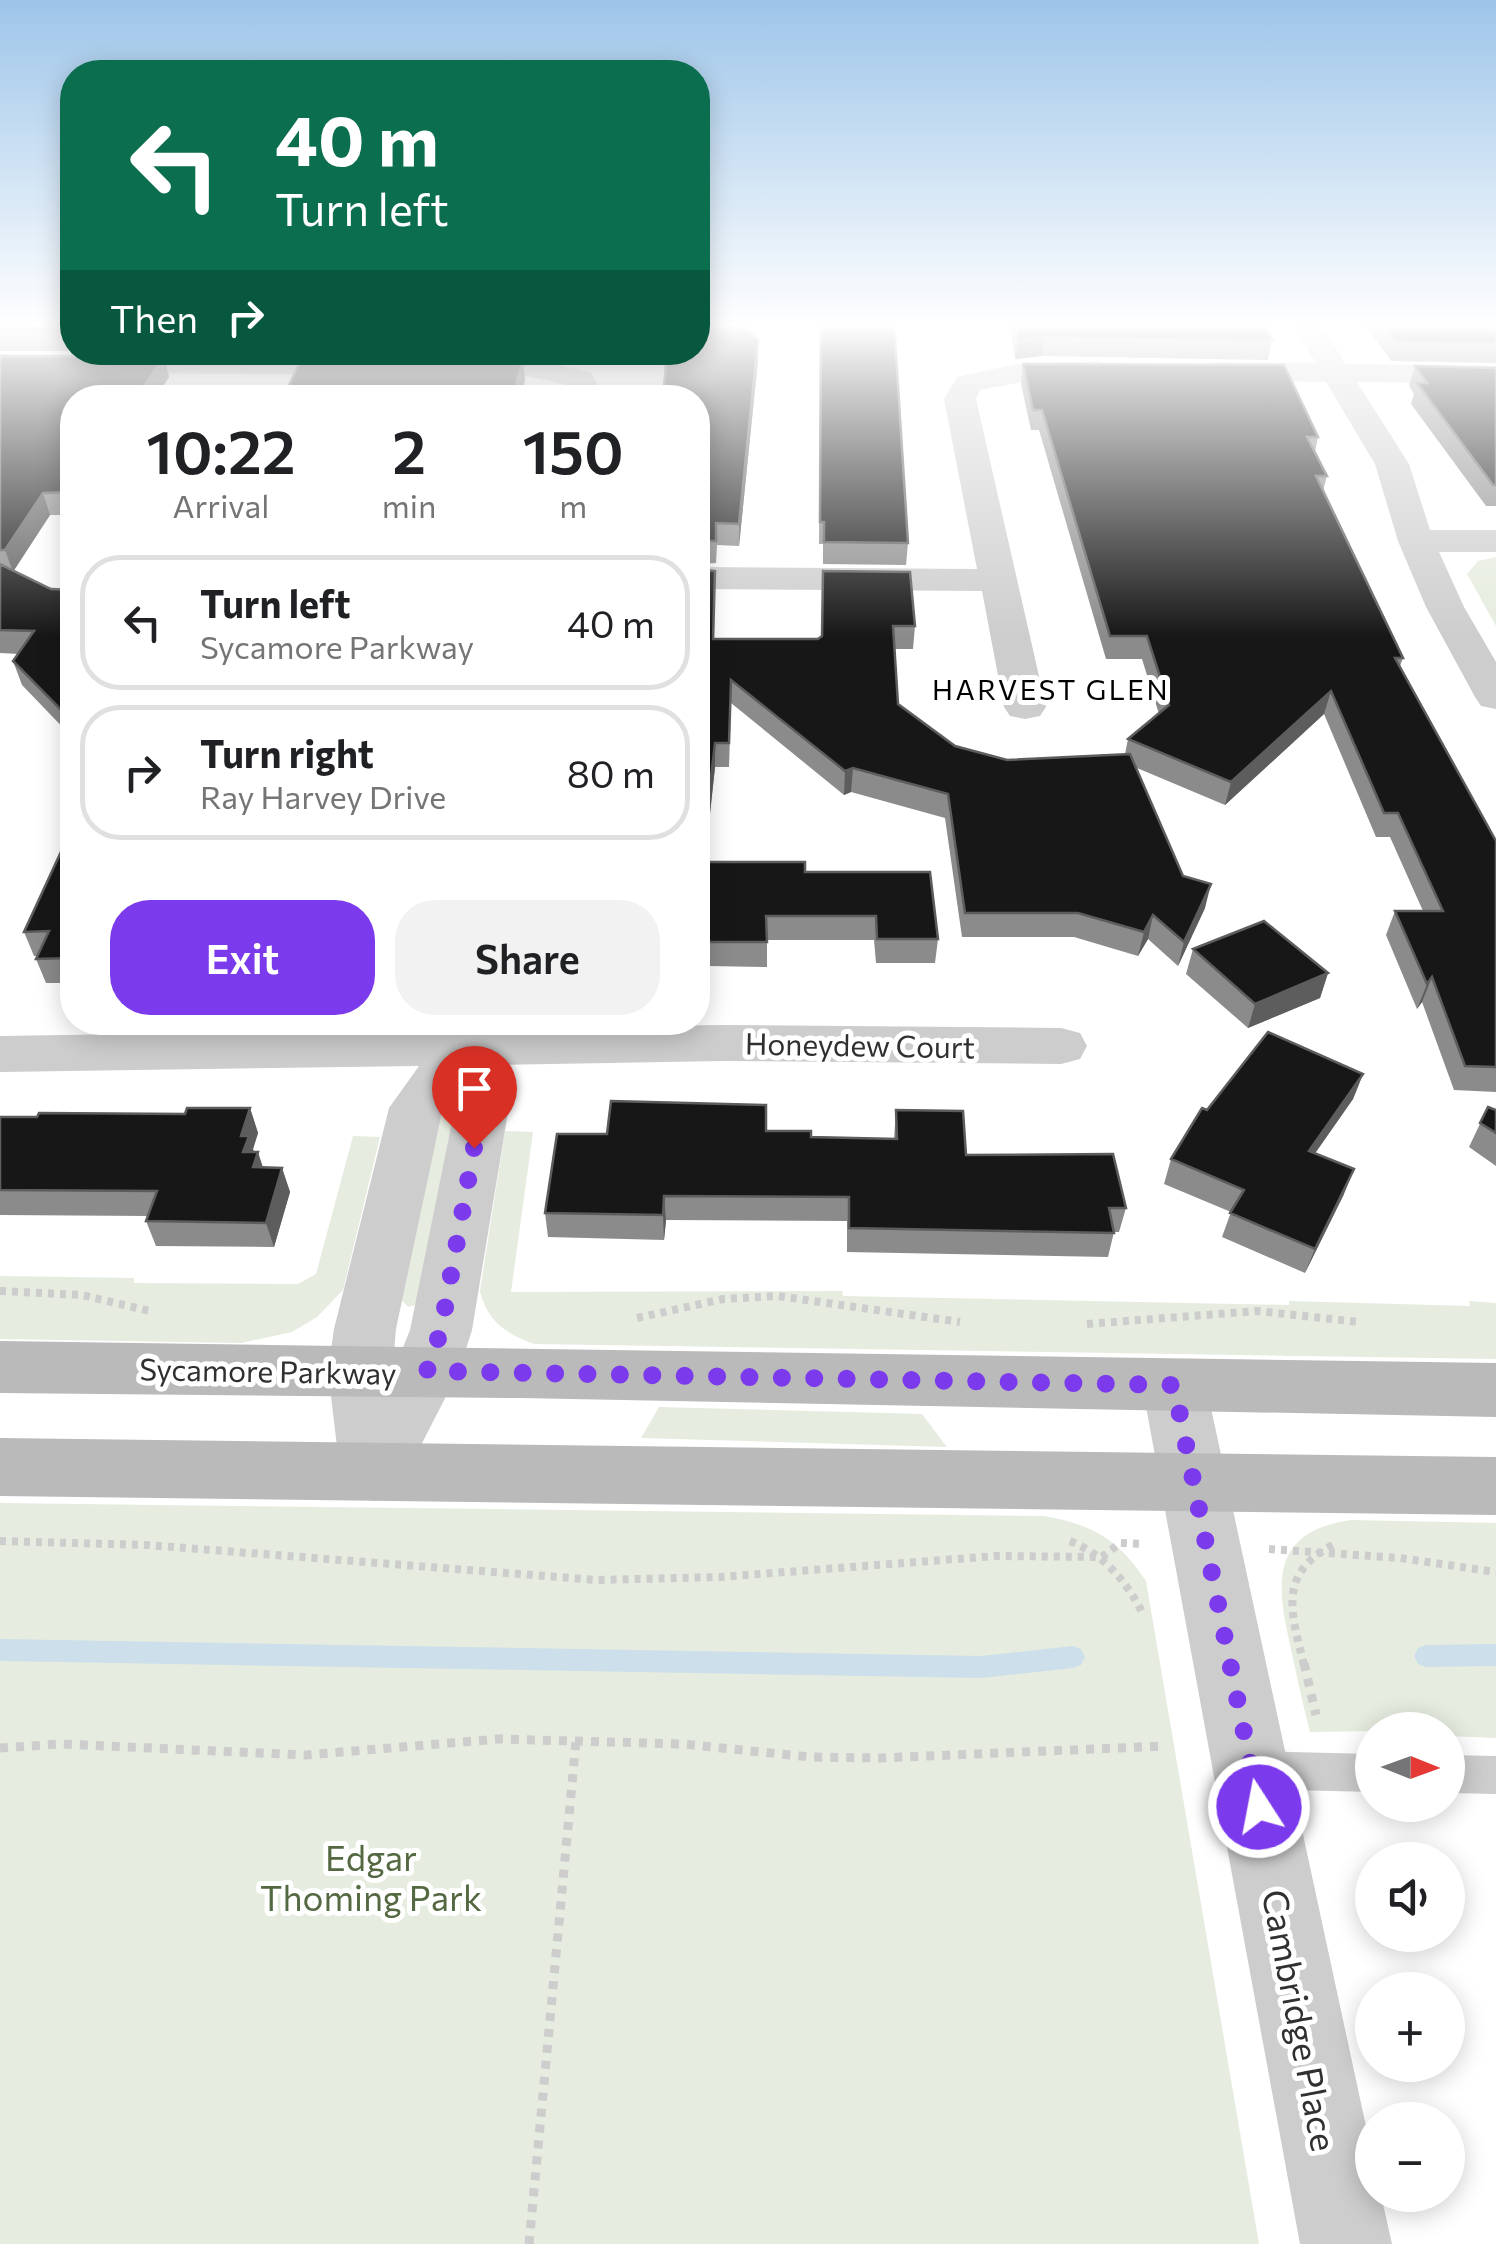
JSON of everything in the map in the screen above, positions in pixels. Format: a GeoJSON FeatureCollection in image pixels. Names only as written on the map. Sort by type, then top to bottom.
{"type":"FeatureCollection","features":[{"type":"Feature","properties":{"kind":"main road","name":"Sycamore Parkway"},"geometry":{"type":"LineString","coordinates":[[0,1367],[1496,1390]]}},
{"type":"Feature","properties":{"kind":"main road"},"geometry":{"type":"LineString","coordinates":[[0,1468],[1496,1486]]}},
{"type":"Feature","properties":{"kind":"street"},"geometry":{"type":"LineString","coordinates":[[966,428],[1025,707]]}},
{"type":"Feature","properties":{"kind":"street"},"geometry":{"type":"LineString","coordinates":[[1369,428],[1392,464],[1416,541],[1445,607],[1496,697]]}},
{"type":"Feature","properties":{"kind":"street"},"geometry":{"type":"LineString","coordinates":[[1416,541],[1496,541]]}},
{"type":"Feature","properties":{"kind":"street"},"geometry":{"type":"LineString","coordinates":[[710,578],[998,580]]}},
{"type":"Feature","properties":{"kind":"street"},"geometry":{"type":"LineString","coordinates":[[373,1472],[360,1371],[365,1329],[416,1108],[466,1035]]}},
{"type":"Feature","properties":{"kind":"street"},"geometry":{"type":"LineString","coordinates":[[373,1472],[427,1371],[441,1330],[480,1112],[466,1035]]}},
{"type":"Feature","properties":{"kind":"street","name":"Honeydew Court"},"geometry":{"type":"LineString","coordinates":[[0,1054],[466,1035],[722,1043],[1061,1046]]}},
{"type":"Feature","properties":{"kind":"street","name":"Cambridge Place"},"geometry":{"type":"LineString","coordinates":[[1174,1385],[1346,2244]]}},
{"type":"Feature","properties":{"kind":"lane"},"geometry":{"type":"LineString","coordinates":[[1252,1770],[1355,1772]]}},
{"type":"Feature","properties":{"kind":"lane"},"geometry":{"type":"LineString","coordinates":[[1465,1774],[1496,1775]]}},
{"type":"Feature","properties":{"kind":"path"},"geometry":{"type":"LineString","coordinates":[[0,1291],[82,1295],[155,1313]]}},
{"type":"Feature","properties":{"kind":"path"},"geometry":{"type":"LineString","coordinates":[[619,1321],[712,1301],[783,1296],[971,1324]]}},
{"type":"Feature","properties":{"kind":"path"},"geometry":{"type":"LineString","coordinates":[[1070,1325],[1290,1310],[1359,1322]]}},
{"type":"Feature","properties":{"kind":"path"},"geometry":{"type":"LineString","coordinates":[[1064,1538],[1102,1557],[1133,1592],[1144,1616]]}},
{"type":"Feature","properties":{"kind":"path"},"geometry":{"type":"LineString","coordinates":[[0,1541],[147,1545],[597,1580],[720,1577],[996,1556],[1102,1557],[1120,1544]]}},
{"type":"Feature","properties":{"kind":"path"},"geometry":{"type":"LineString","coordinates":[[1316,1715],[1290,1606],[1298,1573],[1314,1555],[1346,1543]]}},
{"type":"Feature","properties":{"kind":"path"},"geometry":{"type":"LineString","coordinates":[[1291,1550],[1314,1555],[1400,1558],[1496,1572]]}},
{"type":"Feature","properties":{"kind":"path"},"geometry":{"type":"LineString","coordinates":[[0,1748],[61,1744],[305,1755],[499,1739],[683,1744],[810,1757],[880,1758],[1165,1746]]}},
{"type":"Feature","properties":{"kind":"path"},"geometry":{"type":"LineString","coordinates":[[530,2244],[576,1741]]}},
{"type":"Feature","properties":{"kind":"green space"},"geometry":{"type":"Polygon","coordinates":[[[1496,557],[1496,626],[1467,574],[1478,561],[1496,557]]]}},
{"type":"Feature","properties":{"kind":"green space"},"geometry":{"type":"Polygon","coordinates":[[[443,1108],[455,1109],[416,1305],[408,1307],[399,1297],[443,1108]]]}},
{"type":"Feature","properties":{"kind":"green space"},"geometry":{"type":"Polygon","coordinates":[[[505,1131],[533,1132],[511,1292],[842,1291],[843,1296],[1289,1305],[1289,1301],[1470,1306],[1469,1301],[1496,1303],[1496,1359],[534,1344],[499,1325],[487,1311],[480,1291],[505,1131]]]}},
{"type":"Feature","properties":{"kind":"green space"},"geometry":{"type":"Polygon","coordinates":[[[353,1136],[380,1137],[343,1290],[317,1317],[292,1332],[241,1343],[0,1339],[0,1276],[134,1278],[134,1283],[298,1284],[316,1274],[353,1136]]]}},
{"type":"Feature","properties":{"kind":"green space"},"geometry":{"type":"Polygon","coordinates":[[[659,1407],[922,1414],[947,1447],[641,1438],[659,1407]]]}},
{"type":"Feature","properties":{"kind":"green space","name":"Edgar Thoming Park"},"geometry":{"type":"Polygon","coordinates":[[[0,1503],[1044,1516],[1103,1536],[1146,1581],[1259,2244],[0,2244],[0,1503]]]}},
{"type":"Feature","properties":{"kind":"green space"},"geometry":{"type":"Polygon","coordinates":[[[1351,1520],[1496,1523],[1496,1738],[1465,1737],[1465,1712],[1355,1712],[1355,1731],[1310,1732],[1286,1625],[1282,1583],[1292,1549],[1324,1526],[1351,1520]]]}},
{"type":"Feature","properties":{"kind":"building"},"geometry":{"type":"Polygon","coordinates":[[[0,428],[60,428],[60,492],[43,493],[5,550],[0,550],[0,428]]]}},
{"type":"Feature","properties":{"kind":"building"},"geometry":{"type":"Polygon","coordinates":[[[710,428],[749,428],[739,524],[716,523],[716,541],[710,541],[710,428]]]}},
{"type":"Feature","properties":{"kind":"building"},"geometry":{"type":"Polygon","coordinates":[[[820,428],[901,428],[908,543],[824,542],[824,522],[820,522],[820,428]]]}},
{"type":"Feature","properties":{"kind":"building"},"geometry":{"type":"Polygon","coordinates":[[[1047,428],[1314,428],[1318,437],[1307,437],[1327,476],[1316,476],[1403,658],[1395,658],[1496,841],[1496,1067],[1465,1066],[1432,977],[1427,984],[1395,911],[1443,911],[1398,813],[1384,813],[1331,691],[1231,782],[1128,739],[1169,705],[1147,636],[1110,636],[1047,428]]]}},
{"type":"Feature","properties":{"kind":"building"},"geometry":{"type":"Polygon","coordinates":[[[1450,428],[1496,428],[1493,485],[1450,428]]]}},
{"type":"Feature","properties":{"kind":"building"},"geometry":{"type":"Polygon","coordinates":[[[0,564],[51,589],[60,589],[60,709],[13,661],[34,631],[0,630],[0,564]]]}},
{"type":"Feature","properties":{"kind":"building"},"geometry":{"type":"Polygon","coordinates":[[[710,570],[715,571],[713,639],[818,639],[822,636],[823,571],[910,572],[915,626],[893,626],[898,704],[955,746],[1007,760],[1130,754],[1183,876],[1211,884],[1184,942],[1153,915],[1144,932],[1078,913],[965,913],[948,794],[853,768],[845,771],[731,680],[729,743],[715,743],[710,786],[710,570]]]}},
{"type":"Feature","properties":{"kind":"building"},"geometry":{"type":"Polygon","coordinates":[[[60,854],[60,958],[36,959],[49,931],[24,932],[60,854]]]}},
{"type":"Feature","properties":{"kind":"building"},"geometry":{"type":"Polygon","coordinates":[[[710,862],[805,862],[805,872],[930,872],[938,939],[877,939],[876,916],[766,916],[767,942],[710,942],[710,862]]]}},
{"type":"Feature","properties":{"kind":"building"},"geometry":{"type":"Polygon","coordinates":[[[1264,921],[1328,973],[1255,1004],[1193,949],[1264,921]]]}},
{"type":"Feature","properties":{"kind":"building"},"geometry":{"type":"Polygon","coordinates":[[[1268,1032],[1363,1074],[1309,1151],[1354,1169],[1315,1249],[1230,1213],[1244,1190],[1171,1159],[1202,1108],[1207,1110],[1268,1032]]]}},
{"type":"Feature","properties":{"kind":"building"},"geometry":{"type":"Polygon","coordinates":[[[611,1101],[766,1105],[766,1131],[811,1131],[811,1137],[897,1139],[896,1110],[963,1111],[966,1155],[1113,1154],[1126,1208],[1109,1208],[1114,1233],[849,1228],[849,1197],[664,1196],[663,1215],[545,1213],[557,1134],[607,1134],[611,1101]]]}},
{"type":"Feature","properties":{"kind":"building"},"geometry":{"type":"Polygon","coordinates":[[[1488,1107],[1496,1110],[1496,1133],[1480,1123],[1488,1107]]]}},
{"type":"Feature","properties":{"kind":"building"},"geometry":{"type":"Polygon","coordinates":[[[187,1108],[250,1108],[241,1136],[249,1136],[243,1152],[258,1152],[253,1167],[282,1168],[266,1223],[146,1221],[157,1191],[0,1190],[0,1117],[37,1117],[39,1113],[185,1114],[187,1108]]]}},
{"type":"Feature","properties":{"kind":"waterway"},"geometry":{"type":"LineString","coordinates":[[0,1650],[981,1667],[1073,1657]]}},
{"type":"Feature","properties":{"kind":"waterway"},"geometry":{"type":"LineString","coordinates":[[1426,1656],[1496,1655]]}},
{"type":"Feature","properties":{"kind":"district","name":"HARVEST GLEN"},"geometry":{"type":"Point","coordinates":[1051,689]}},
{"type":"Feature","properties":{"kind":"route"},"geometry":{"type":"LineString","coordinates":[[474,1148],[441,1330],[427,1371],[1174,1385],[1259,1807]]}}]}
